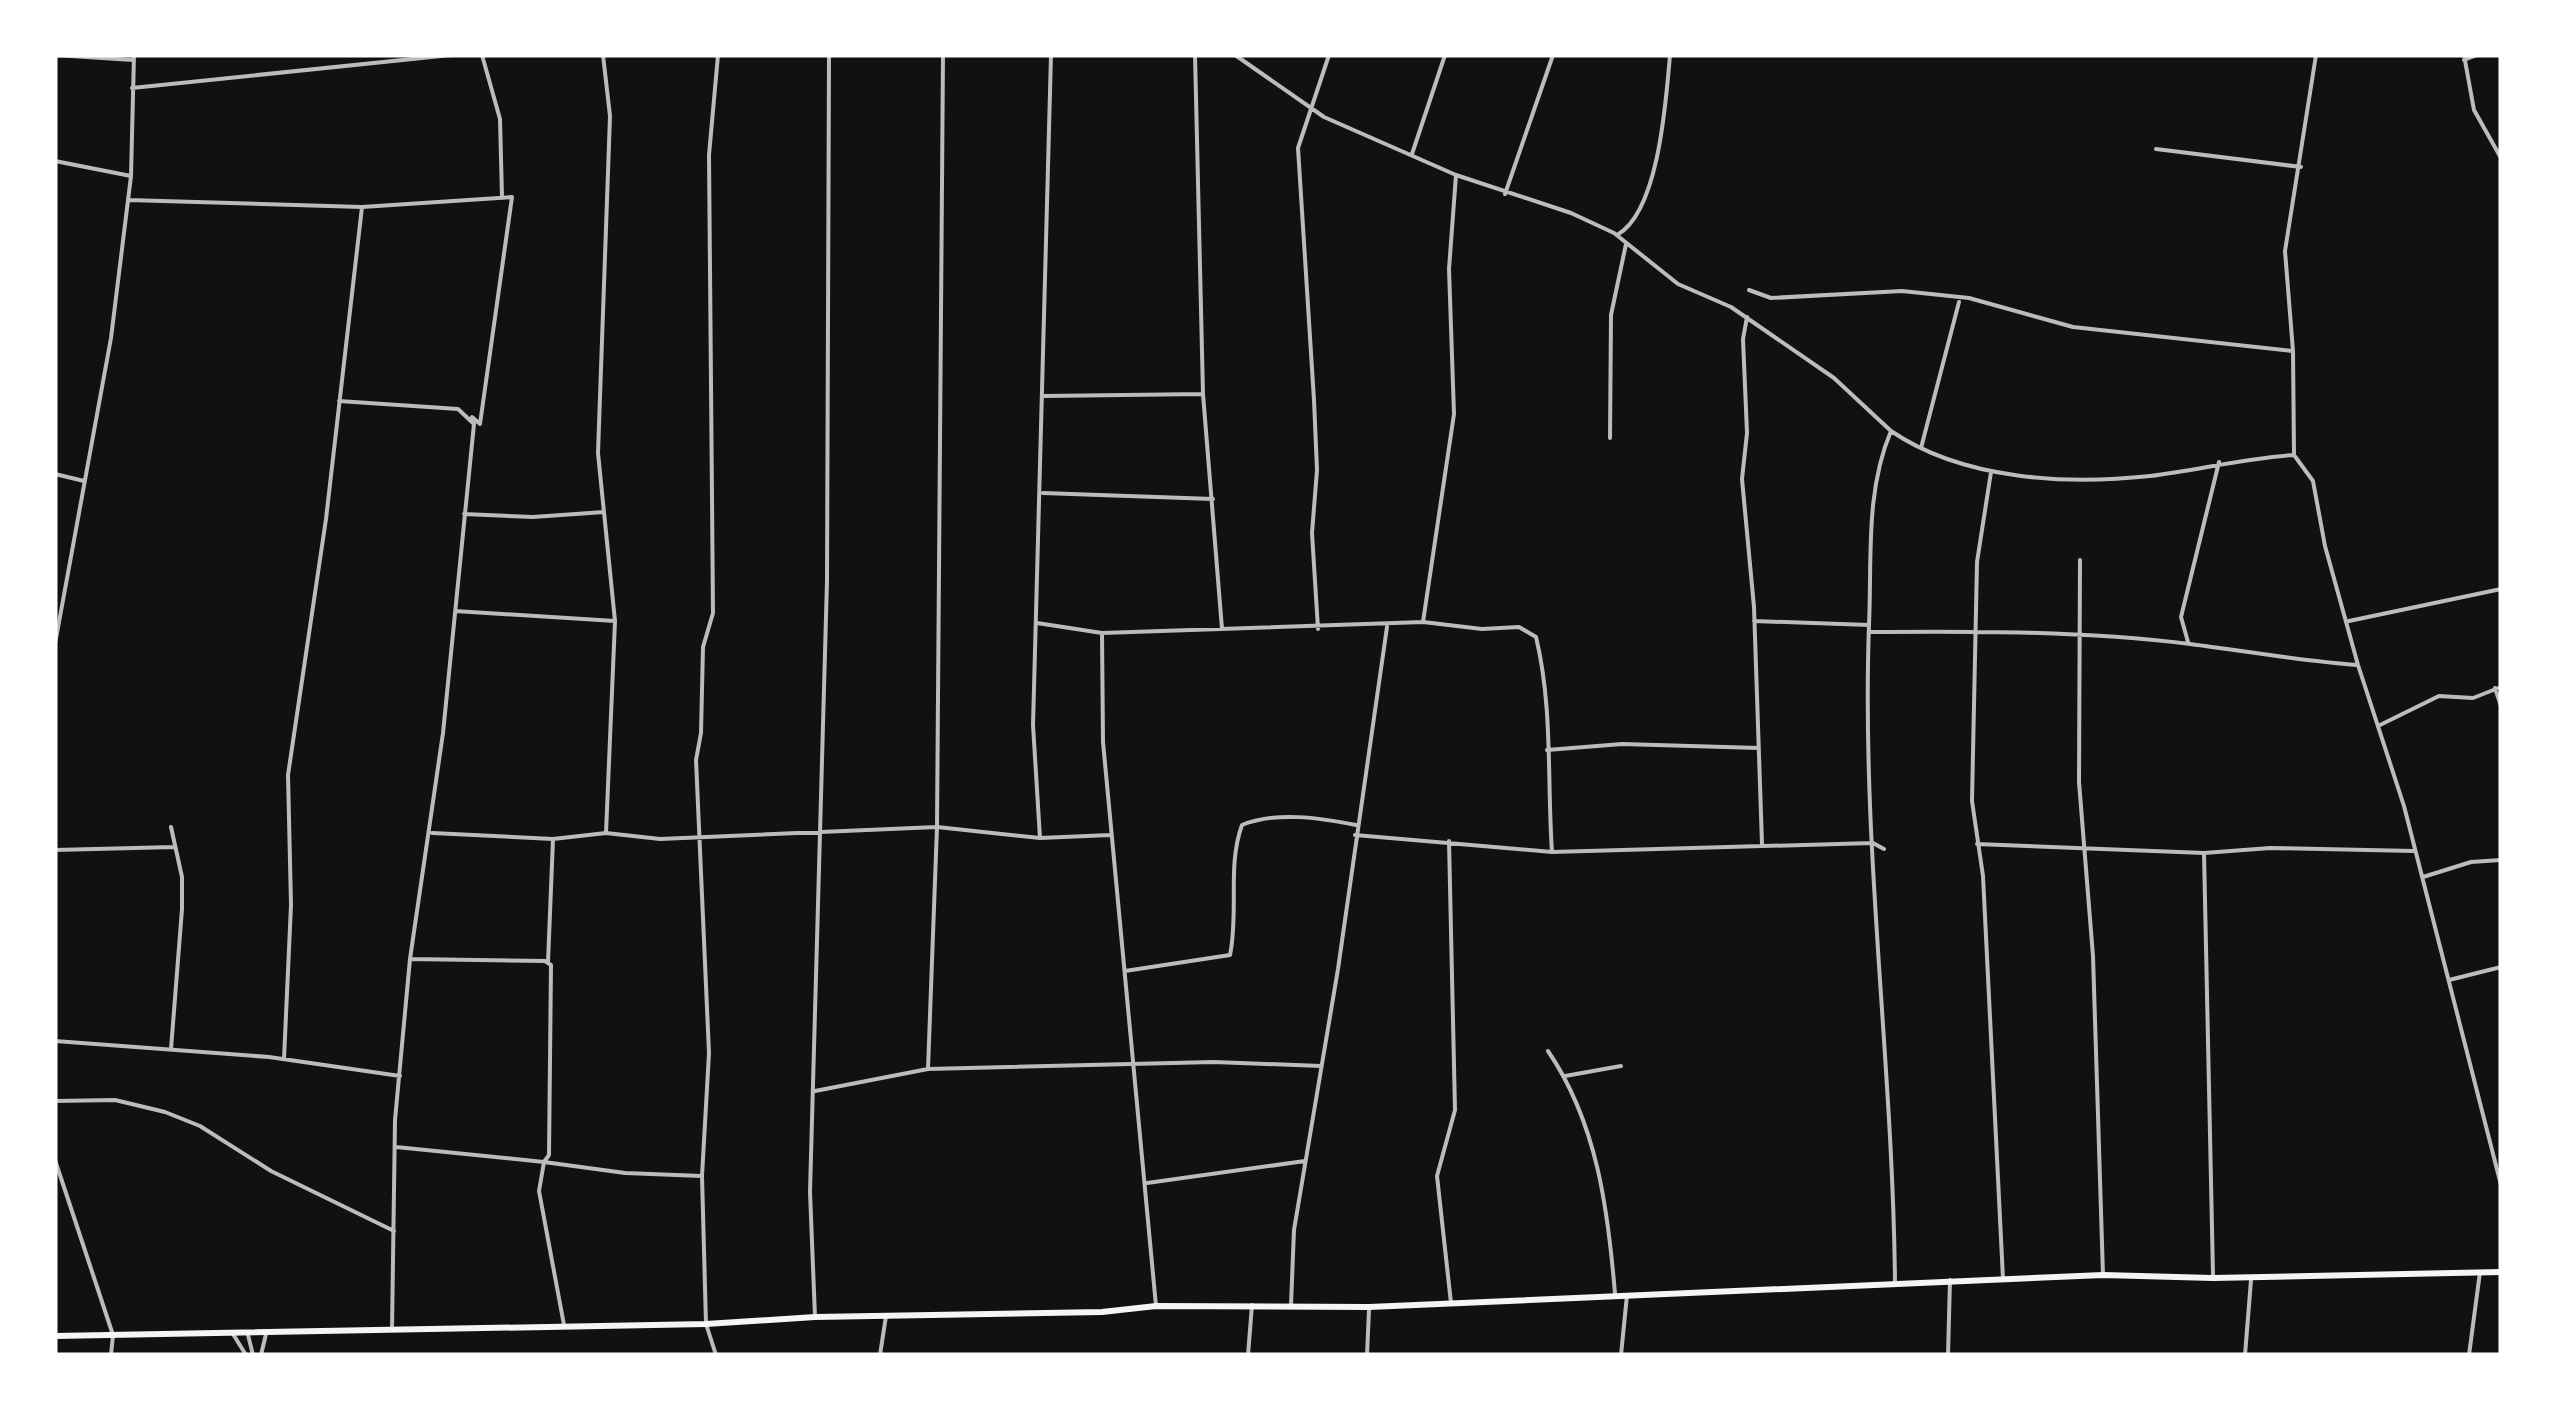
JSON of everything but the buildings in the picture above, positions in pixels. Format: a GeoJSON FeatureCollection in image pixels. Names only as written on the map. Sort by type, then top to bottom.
{"type":"FeatureCollection","features":[{"type":"Feature","properties":{"kind":"main road"},"geometry":{"type":"LineString","coordinates":[[55,1336],[706,1324],[815,1317],[1102,1312],[1156,1306],[1369,1307],[1950,1280],[2501,1272]]}},
{"type":"Feature","properties":{"kind":"street"},"geometry":{"type":"LineString","coordinates":[[55,55],[133,58],[131,176],[111,338],[55,644]]}},
{"type":"Feature","properties":{"kind":"street"},"geometry":{"type":"LineString","coordinates":[[132,88],[451,55]]}},
{"type":"Feature","properties":{"kind":"street"},"geometry":{"type":"LineString","coordinates":[[482,55],[500,118],[502,197]]}},
{"type":"Feature","properties":{"kind":"street"},"geometry":{"type":"LineString","coordinates":[[604,55],[610,116],[598,453],[614,620],[606,832]]}},
{"type":"Feature","properties":{"kind":"street"},"geometry":{"type":"LineString","coordinates":[[716,1355],[706,1324],[702,1176],[709,1053],[696,760],[702,733],[703,647],[713,613],[709,156],[718,55]]}},
{"type":"Feature","properties":{"kind":"street"},"geometry":{"type":"LineString","coordinates":[[815,1317],[810,1192],[827,581],[829,55]]}},
{"type":"Feature","properties":{"kind":"street"},"geometry":{"type":"LineString","coordinates":[[928,1070],[937,827],[943,55]]}},
{"type":"Feature","properties":{"kind":"street"},"geometry":{"type":"LineString","coordinates":[[1040,838],[1034,725],[1051,55]]}},
{"type":"Feature","properties":{"kind":"street"},"geometry":{"type":"LineString","coordinates":[[1195,55],[1204,394],[1222,631]]}},
{"type":"Feature","properties":{"kind":"street"},"geometry":{"type":"LineString","coordinates":[[1235,55],[1308,110],[1456,175],[1571,213],[1617,236],[1678,284],[1746,316],[1834,378],[1890,431],[1921,448],[1991,471],[2099,478],[2152,476],[2219,462],[2294,454]]}},
{"type":"Feature","properties":{"kind":"street"},"geometry":{"type":"LineString","coordinates":[[1318,629],[1312,533],[1317,470],[1298,148],[1329,55]]}},
{"type":"Feature","properties":{"kind":"street"},"geometry":{"type":"LineString","coordinates":[[1412,154],[1445,55]]}},
{"type":"Feature","properties":{"kind":"street"},"geometry":{"type":"LineString","coordinates":[[1504,194],[1553,55]]}},
{"type":"Feature","properties":{"kind":"street"},"geometry":{"type":"LineString","coordinates":[[1617,236],[1632,225],[1646,196],[1663,120],[1670,55]]}},
{"type":"Feature","properties":{"kind":"street"},"geometry":{"type":"LineString","coordinates":[[2316,55],[2283,277],[2293,351],[2294,454],[2314,481],[2325,546],[2415,852],[2501,1185]]}},
{"type":"Feature","properties":{"kind":"street"},"geometry":{"type":"LineString","coordinates":[[2478,55],[2464,58],[2474,110],[2501,158]]}},
{"type":"Feature","properties":{"kind":"street"},"geometry":{"type":"LineString","coordinates":[[2156,149],[2301,167]]}},
{"type":"Feature","properties":{"kind":"street"},"geometry":{"type":"LineString","coordinates":[[55,160],[131,176]]}},
{"type":"Feature","properties":{"kind":"street"},"geometry":{"type":"LineString","coordinates":[[1423,622],[1454,414],[1449,269],[1456,175]]}},
{"type":"Feature","properties":{"kind":"street"},"geometry":{"type":"LineString","coordinates":[[128,200],[362,207],[512,197],[508,254],[480,424],[458,409],[338,401]]}},
{"type":"Feature","properties":{"kind":"street"},"geometry":{"type":"LineString","coordinates":[[284,1059],[290,923],[288,775],[362,207]]}},
{"type":"Feature","properties":{"kind":"street"},"geometry":{"type":"LineString","coordinates":[[1610,438],[1612,315],[1626,243]]}},
{"type":"Feature","properties":{"kind":"street"},"geometry":{"type":"LineString","coordinates":[[1749,290],[1771,298],[1902,291],[1969,298],[2073,328],[2293,351]]}},
{"type":"Feature","properties":{"kind":"street"},"geometry":{"type":"LineString","coordinates":[[1921,448],[1958,302]]}},
{"type":"Feature","properties":{"kind":"street"},"geometry":{"type":"LineString","coordinates":[[1746,316],[1743,339],[1748,433],[1742,479],[1754,622],[1762,844]]}},
{"type":"Feature","properties":{"kind":"street"},"geometry":{"type":"LineString","coordinates":[[1044,396],[1204,394]]}},
{"type":"Feature","properties":{"kind":"street"},"geometry":{"type":"LineString","coordinates":[[392,1330],[400,1076],[410,959],[430,832],[474,424],[469,415]]}},
{"type":"Feature","properties":{"kind":"street"},"geometry":{"type":"LineString","coordinates":[[1890,431],[1880,456],[1870,526],[1869,628],[1873,844],[1895,1283]]}},
{"type":"Feature","properties":{"kind":"street"},"geometry":{"type":"LineString","coordinates":[[2189,644],[2182,616],[2219,462]]}},
{"type":"Feature","properties":{"kind":"street"},"geometry":{"type":"LineString","coordinates":[[1991,471],[1977,562],[1972,801],[1983,876],[2003,1280]]}},
{"type":"Feature","properties":{"kind":"street"},"geometry":{"type":"LineString","coordinates":[[55,474],[84,481]]}},
{"type":"Feature","properties":{"kind":"street"},"geometry":{"type":"LineString","coordinates":[[1042,493],[1214,499]]}},
{"type":"Feature","properties":{"kind":"street"},"geometry":{"type":"LineString","coordinates":[[464,514],[533,517],[604,512]]}},
{"type":"Feature","properties":{"kind":"street"},"geometry":{"type":"LineString","coordinates":[[2080,560],[2078,782],[2086,849],[2103,1276]]}},
{"type":"Feature","properties":{"kind":"street"},"geometry":{"type":"LineString","coordinates":[[55,586],[64,590]]}},
{"type":"Feature","properties":{"kind":"street"},"geometry":{"type":"LineString","coordinates":[[2348,621],[2501,589]]}},
{"type":"Feature","properties":{"kind":"street"},"geometry":{"type":"LineString","coordinates":[[453,610],[614,620]]}},
{"type":"Feature","properties":{"kind":"street"},"geometry":{"type":"LineString","coordinates":[[1038,623],[1102,633],[1318,629],[1423,622],[1482,629],[1519,627],[1536,636],[1549,716],[1552,852]]}},
{"type":"Feature","properties":{"kind":"street"},"geometry":{"type":"LineString","coordinates":[[1754,622],[2189,644],[2281,660],[2358,665]]}},
{"type":"Feature","properties":{"kind":"street"},"geometry":{"type":"LineString","coordinates":[[1291,1305],[1294,1230],[1387,626]]}},
{"type":"Feature","properties":{"kind":"street"},"geometry":{"type":"LineString","coordinates":[[1102,633],[1101,712],[1110,835],[1156,1306]]}},
{"type":"Feature","properties":{"kind":"street"},"geometry":{"type":"LineString","coordinates":[[2380,726],[2438,696],[2473,698],[2498,688],[2501,706]]}},
{"type":"Feature","properties":{"kind":"street"},"geometry":{"type":"LineString","coordinates":[[1547,750],[1622,744],[1760,748]]}},
{"type":"Feature","properties":{"kind":"street"},"geometry":{"type":"LineString","coordinates":[[1124,971],[1230,955],[1236,923],[1233,849],[1242,825],[1258,818],[1321,818],[1356,825]]}},
{"type":"Feature","properties":{"kind":"street"},"geometry":{"type":"LineString","coordinates":[[170,1049],[182,909],[182,876],[171,827]]}},
{"type":"Feature","properties":{"kind":"street"},"geometry":{"type":"LineString","coordinates":[[430,832],[554,839],[606,832],[700,837],[937,827],[1040,838],[1110,835]]}},
{"type":"Feature","properties":{"kind":"street"},"geometry":{"type":"LineString","coordinates":[[1355,835],[1552,852],[1762,844],[1873,844],[1884,850]]}},
{"type":"Feature","properties":{"kind":"street"},"geometry":{"type":"LineString","coordinates":[[554,839],[548,962],[553,1021],[548,1155],[539,1192],[564,1325]]}},
{"type":"Feature","properties":{"kind":"street"},"geometry":{"type":"LineString","coordinates":[[1449,841],[1455,1110],[1437,1176],[1451,1303]]}},
{"type":"Feature","properties":{"kind":"street"},"geometry":{"type":"LineString","coordinates":[[1978,844],[2204,853],[2270,848],[2415,852]]}},
{"type":"Feature","properties":{"kind":"street"},"geometry":{"type":"LineString","coordinates":[[55,850],[174,847]]}},
{"type":"Feature","properties":{"kind":"street"},"geometry":{"type":"LineString","coordinates":[[2204,853],[2213,1278]]}},
{"type":"Feature","properties":{"kind":"street"},"geometry":{"type":"LineString","coordinates":[[2422,878],[2471,862],[2501,860]]}},
{"type":"Feature","properties":{"kind":"street"},"geometry":{"type":"LineString","coordinates":[[410,959],[548,962]]}},
{"type":"Feature","properties":{"kind":"street"},"geometry":{"type":"LineString","coordinates":[[2449,980],[2501,967]]}},
{"type":"Feature","properties":{"kind":"street"},"geometry":{"type":"LineString","coordinates":[[55,1041],[284,1059],[400,1076]]}},
{"type":"Feature","properties":{"kind":"street"},"geometry":{"type":"LineString","coordinates":[[1548,1051],[1565,1076],[1597,1164],[1608,1211],[1614,1294]]}},
{"type":"Feature","properties":{"kind":"street"},"geometry":{"type":"LineString","coordinates":[[814,1091],[928,1070],[1130,1063],[1321,1066]]}},
{"type":"Feature","properties":{"kind":"street"},"geometry":{"type":"LineString","coordinates":[[1565,1076],[1620,1066],[1575,1075]]}},
{"type":"Feature","properties":{"kind":"street"},"geometry":{"type":"LineString","coordinates":[[55,1101],[115,1100],[166,1112],[200,1126],[270,1172],[394,1231]]}},
{"type":"Feature","properties":{"kind":"street"},"geometry":{"type":"LineString","coordinates":[[395,1147],[625,1173],[702,1176]]}},
{"type":"Feature","properties":{"kind":"street"},"geometry":{"type":"LineString","coordinates":[[55,1160],[113,1335],[111,1355]]}},
{"type":"Feature","properties":{"kind":"street"},"geometry":{"type":"LineString","coordinates":[[1145,1183],[1306,1161]]}},
{"type":"Feature","properties":{"kind":"street"},"geometry":{"type":"LineString","coordinates":[[2469,1355],[2480,1272]]}},
{"type":"Feature","properties":{"kind":"street"},"geometry":{"type":"LineString","coordinates":[[2245,1355],[2251,1276]]}},
{"type":"Feature","properties":{"kind":"street"},"geometry":{"type":"LineString","coordinates":[[1948,1355],[1950,1280]]}},
{"type":"Feature","properties":{"kind":"street"},"geometry":{"type":"LineString","coordinates":[[1621,1355],[1628,1294]]}},
{"type":"Feature","properties":{"kind":"street"},"geometry":{"type":"LineString","coordinates":[[1248,1355],[1252,1306]]}},
{"type":"Feature","properties":{"kind":"street"},"geometry":{"type":"LineString","coordinates":[[1367,1355],[1369,1307]]}},
{"type":"Feature","properties":{"kind":"street"},"geometry":{"type":"LineString","coordinates":[[880,1355],[886,1316]]}},
{"type":"Feature","properties":{"kind":"street"},"geometry":{"type":"LineString","coordinates":[[233,1334],[250,1355]]}},
{"type":"Feature","properties":{"kind":"street"},"geometry":{"type":"LineString","coordinates":[[248,1334],[250,1355]]}},
{"type":"Feature","properties":{"kind":"street"},"geometry":{"type":"LineString","coordinates":[[261,1355],[266,1334]]}}]}
